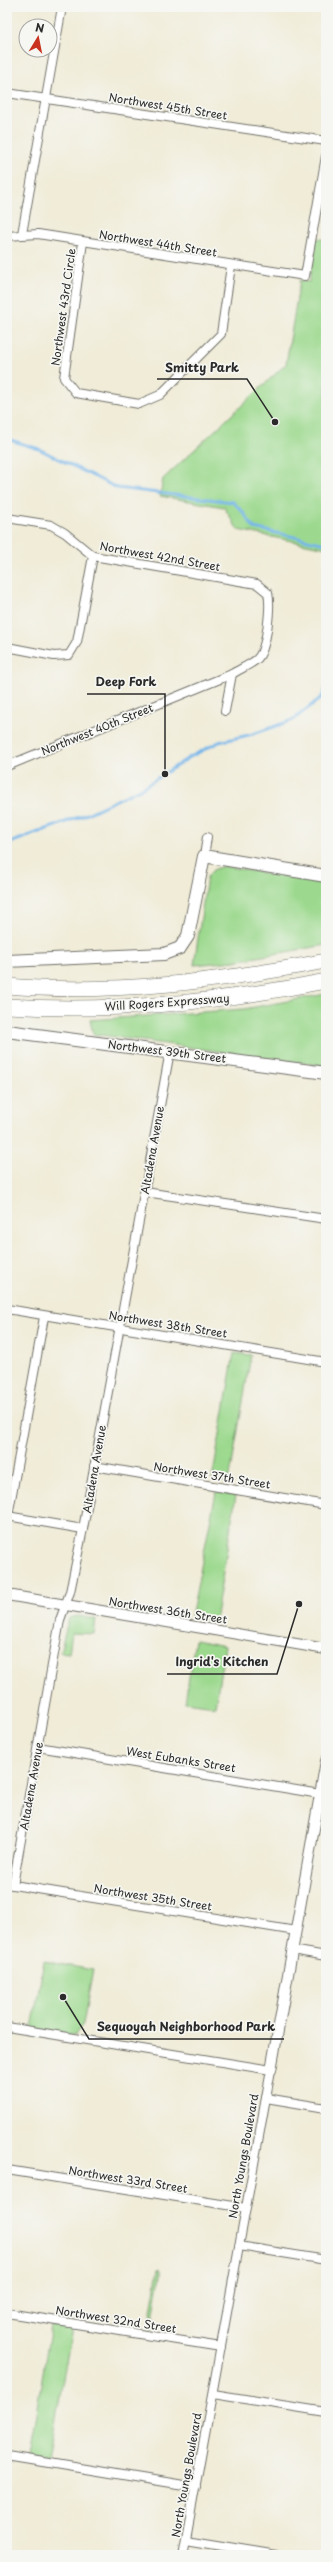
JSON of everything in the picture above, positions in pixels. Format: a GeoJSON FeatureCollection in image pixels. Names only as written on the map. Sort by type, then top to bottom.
{"type":"FeatureCollection","features":[{"type":"Feature","properties":{"kind":"highway","name":"Will Rogers Expressway"},"geometry":{"type":"LineString","coordinates":[[7,986],[68,988],[156,984],[243,975],[326,961]]}},
{"type":"Feature","properties":{"kind":"highway","name":"Will Rogers Expressway"},"geometry":{"type":"LineString","coordinates":[[7,1006],[66,1008],[177,1004],[246,996],[326,981]]}},
{"type":"Feature","properties":{"kind":"main road"},"geometry":{"type":"LineString","coordinates":[[7,961],[164,954],[183,946],[188,936],[204,856],[326,876]]}},
{"type":"Feature","properties":{"kind":"main road","name":"Northwest 39th Street"},"geometry":{"type":"LineString","coordinates":[[7,1031],[170,1051],[326,1073]]}},
{"type":"Feature","properties":{"kind":"street"},"geometry":{"type":"LineString","coordinates":[[22,234],[62,7]]}},
{"type":"Feature","properties":{"kind":"street","name":"Northwest 45th Street"},"geometry":{"type":"LineString","coordinates":[[7,93],[326,141]]}},
{"type":"Feature","properties":{"kind":"street"},"geometry":{"type":"LineString","coordinates":[[324,180],[326,156]]}},
{"type":"Feature","properties":{"kind":"street","name":"Northwest 44th Street"},"geometry":{"type":"LineString","coordinates":[[7,236],[22,234],[83,242],[231,266],[305,276],[324,180]]}},
{"type":"Feature","properties":{"kind":"street","name":"Northwest 43rd Circle"},"geometry":{"type":"LineString","coordinates":[[83,242],[64,378],[76,393],[139,404],[160,395],[221,334],[231,266]]}},
{"type":"Feature","properties":{"kind":"street","name":"Northwest 42nd Street"},"geometry":{"type":"LineString","coordinates":[[7,518],[51,525],[65,533],[93,556],[257,584],[268,593],[271,605],[262,653],[257,660],[232,674]]}},
{"type":"Feature","properties":{"kind":"street"},"geometry":{"type":"LineString","coordinates":[[7,647],[54,656],[70,655],[77,642],[93,556]]}},
{"type":"Feature","properties":{"kind":"street"},"geometry":{"type":"LineString","coordinates":[[225,712],[232,674]]}},
{"type":"Feature","properties":{"kind":"street","name":"Northwest 40th Street"},"geometry":{"type":"LineString","coordinates":[[7,766],[232,674]]}},
{"type":"Feature","properties":{"kind":"street"},"geometry":{"type":"LineString","coordinates":[[204,856],[207,837]]}},
{"type":"Feature","properties":{"kind":"street","name":"Altadena Avenue"},"geometry":{"type":"LineString","coordinates":[[10,1884],[38,1747],[60,1620],[70,1592],[83,1529],[170,1051]]}},
{"type":"Feature","properties":{"kind":"street"},"geometry":{"type":"LineString","coordinates":[[145,1192],[326,1220]]}},
{"type":"Feature","properties":{"kind":"street","name":"Northwest 38th Street"},"geometry":{"type":"LineString","coordinates":[[7,1309],[44,1317],[120,1327],[326,1362]]}},
{"type":"Feature","properties":{"kind":"street"},"geometry":{"type":"LineString","coordinates":[[44,1317],[7,1516],[83,1529]]}},
{"type":"Feature","properties":{"kind":"street","name":"Northwest 37th Street"},"geometry":{"type":"LineString","coordinates":[[94,1466],[326,1505]]}},
{"type":"Feature","properties":{"kind":"street","name":"Northwest 36th Street"},"geometry":{"type":"LineString","coordinates":[[7,1595],[326,1649]]}},
{"type":"Feature","properties":{"kind":"street","name":"West Eubanks Street"},"geometry":{"type":"LineString","coordinates":[[38,1747],[322,1800]]}},
{"type":"Feature","properties":{"kind":"street","name":"North Youngs Boulevard"},"geometry":{"type":"LineString","coordinates":[[184,2555],[270,2070],[322,1800],[326,1761]]}},
{"type":"Feature","properties":{"kind":"street","name":"Northwest 35th Street"},"geometry":{"type":"LineString","coordinates":[[10,1884],[296,1931]]}},
{"type":"Feature","properties":{"kind":"street"},"geometry":{"type":"LineString","coordinates":[[292,1950],[326,1956]]}},
{"type":"Feature","properties":{"kind":"street"},"geometry":{"type":"LineString","coordinates":[[7,2027],[270,2070]]}},
{"type":"Feature","properties":{"kind":"street"},"geometry":{"type":"LineString","coordinates":[[266,2098],[326,2108]]}},
{"type":"Feature","properties":{"kind":"street","name":"Northwest 33rd Street"},"geometry":{"type":"LineString","coordinates":[[7,2170],[246,2208]]}},
{"type":"Feature","properties":{"kind":"street"},"geometry":{"type":"LineString","coordinates":[[239,2246],[326,2260]]}},
{"type":"Feature","properties":{"kind":"street","name":"Northwest 32nd Street"},"geometry":{"type":"LineString","coordinates":[[7,2313],[221,2347]]}},
{"type":"Feature","properties":{"kind":"street"},"geometry":{"type":"LineString","coordinates":[[212,2394],[326,2412]]}},
{"type":"Feature","properties":{"kind":"street"},"geometry":{"type":"LineString","coordinates":[[7,2456],[196,2487]]}},
{"type":"Feature","properties":{"kind":"street"},"geometry":{"type":"LineString","coordinates":[[186,2540],[277,2555]]}},
{"type":"Feature","properties":{"kind":"green space"},"geometry":{"type":"Polygon","coordinates":[[[316,238],[326,240],[326,548],[238,530],[224,507],[160,496],[163,479],[286,364],[300,280],[309,282],[316,238]]]}},
{"type":"Feature","properties":{"kind":"green space"},"geometry":{"type":"Polygon","coordinates":[[[223,866],[326,884],[326,945],[234,961],[194,965],[207,877],[213,870],[223,866]]]}},
{"type":"Feature","properties":{"kind":"green space"},"geometry":{"type":"Polygon","coordinates":[[[326,994],[326,1066],[93,1034],[90,1020],[244,1009],[326,994]]]}},
{"type":"Feature","properties":{"kind":"green space"},"geometry":{"type":"Polygon","coordinates":[[[234,1353],[251,1355],[229,1482],[212,1480],[234,1353]]]}},
{"type":"Feature","properties":{"kind":"green space"},"geometry":{"type":"Polygon","coordinates":[[[216,1492],[236,1495],[215,1621],[191,1617],[216,1492]]]}},
{"type":"Feature","properties":{"kind":"green space"},"geometry":{"type":"Polygon","coordinates":[[[77,1616],[96,1619],[94,1634],[72,1633],[69,1653],[60,1652],[69,1618],[77,1616]]]}},
{"type":"Feature","properties":{"kind":"green space"},"geometry":{"type":"Polygon","coordinates":[[[195,1640],[225,1646],[215,1706],[185,1702],[195,1640]]]}},
{"type":"Feature","properties":{"kind":"green space"},"geometry":{"type":"Polygon","coordinates":[[[44,1961],[93,1970],[83,2024],[75,2035],[32,2028],[44,1961]]]}},
{"type":"Feature","properties":{"kind":"green space"},"geometry":{"type":"Polygon","coordinates":[[[158,2269],[161,2270],[151,2330],[148,2329],[158,2269]]]}},
{"type":"Feature","properties":{"kind":"green space"},"geometry":{"type":"Polygon","coordinates":[[[51,2326],[72,2329],[49,2457],[29,2454],[51,2326]]]}},
{"type":"Feature","properties":{"kind":"waterway"},"geometry":{"type":"LineString","coordinates":[[7,439],[39,449],[117,488],[233,502],[243,512],[254,528],[326,544]]}},
{"type":"Feature","properties":{"kind":"waterway"},"geometry":{"type":"LineString","coordinates":[[7,844],[87,814],[142,788],[190,757],[219,742],[253,734],[293,720],[322,697],[326,688]]}},
{"type":"Feature","properties":{"kind":"place","name":"Smitty Park"},"geometry":{"type":"Point","coordinates":[275,422]}},
{"type":"Feature","properties":{"kind":"place","name":"Deep Fork"},"geometry":{"type":"Point","coordinates":[165,774]}},
{"type":"Feature","properties":{"kind":"place","name":"Ingrid's Kitchen"},"geometry":{"type":"Point","coordinates":[299,1604]}},
{"type":"Feature","properties":{"kind":"place","name":"Sequoyah Neighborhood Park"},"geometry":{"type":"Point","coordinates":[63,1997]}}]}
